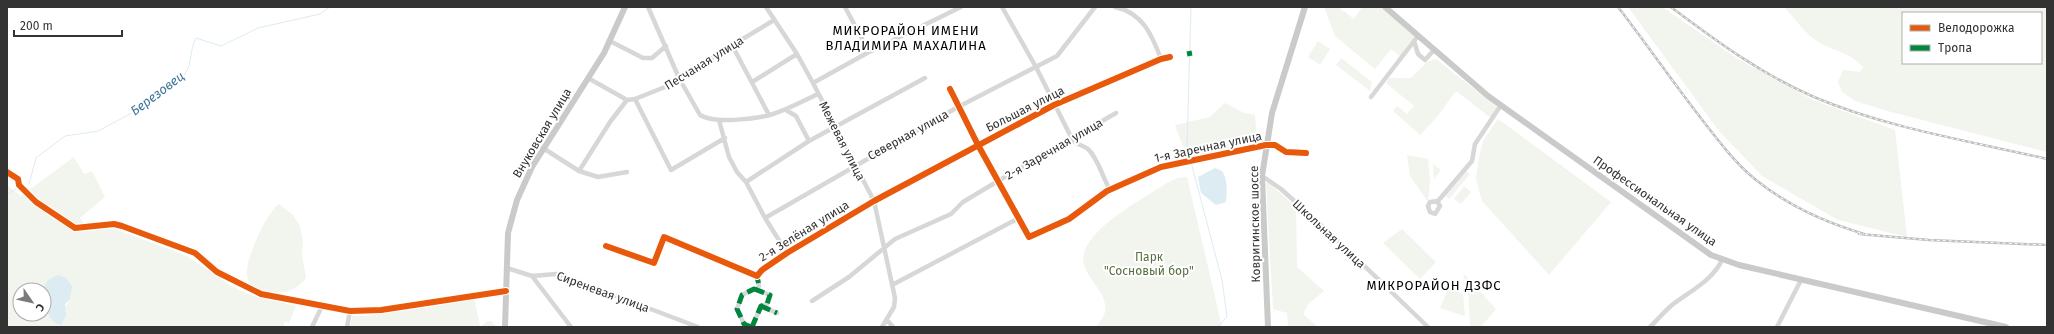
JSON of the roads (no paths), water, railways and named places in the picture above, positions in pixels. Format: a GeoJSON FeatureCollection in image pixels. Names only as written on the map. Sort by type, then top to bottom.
{"type":"FeatureCollection","features":[{"type":"Feature","properties":{"kind":"main road","name":"Внуковская улица"},"geometry":{"type":"LineString","coordinates":[[505,327],[508,233],[512,214],[524,182],[543,148],[610,42],[625,7]]}},
{"type":"Feature","properties":{"kind":"main road","name":"Ковригинское шоссе"},"geometry":{"type":"LineString","coordinates":[[1268,327],[1262,176],[1272,114],[1305,7]]}},
{"type":"Feature","properties":{"kind":"main road","name":"Профессиональная улица"},"geometry":{"type":"LineString","coordinates":[[1385,7],[1416,39],[1434,50],[1501,105],[1702,250],[1722,260],[1801,280],[2006,327]]}},
{"type":"Feature","properties":{"kind":"street"},"geometry":{"type":"LineString","coordinates":[[648,7],[679,78],[700,115],[709,120],[769,115],[786,110],[818,94]]}},
{"type":"Feature","properties":{"kind":"street","name":"Межевая улица"},"geometry":{"type":"LineString","coordinates":[[766,7],[797,54],[874,201],[892,285]]}},
{"type":"Feature","properties":{"kind":"street"},"geometry":{"type":"LineString","coordinates":[[845,7],[869,52]]}},
{"type":"Feature","properties":{"kind":"street"},"geometry":{"type":"LineString","coordinates":[[813,83],[869,52],[961,7]]}},
{"type":"Feature","properties":{"kind":"street"},"geometry":{"type":"LineString","coordinates":[[1002,7],[1036,67],[1072,139],[1076,144],[1088,149],[1108,186],[1107,191]]}},
{"type":"Feature","properties":{"kind":"street","name":"Северная улица"},"geometry":{"type":"LineString","coordinates":[[765,218],[958,107],[1057,56],[1095,7]]}},
{"type":"Feature","properties":{"kind":"street"},"geometry":{"type":"LineString","coordinates":[[1115,7],[1132,12],[1146,25],[1161,59]]}},
{"type":"Feature","properties":{"kind":"street","name":"Песчаная улица"},"geometry":{"type":"LineString","coordinates":[[627,100],[634,99],[668,86],[774,20]]}},
{"type":"Feature","properties":{"kind":"street"},"geometry":{"type":"LineString","coordinates":[[1416,39],[1418,54],[1425,60],[1434,50]]}},
{"type":"Feature","properties":{"kind":"street"},"geometry":{"type":"LineString","coordinates":[[1371,97],[1416,39]]}},
{"type":"Feature","properties":{"kind":"street"},"geometry":{"type":"LineString","coordinates":[[610,42],[643,58],[652,58],[666,46]]}},
{"type":"Feature","properties":{"kind":"street"},"geometry":{"type":"LineString","coordinates":[[732,45],[769,115]]}},
{"type":"Feature","properties":{"kind":"street"},"geometry":{"type":"LineString","coordinates":[[752,82],[797,54]]}},
{"type":"Feature","properties":{"kind":"street","name":"Большая улица"},"geometry":{"type":"LineString","coordinates":[[874,201],[1054,105],[1161,59],[1170,57]]}},
{"type":"Feature","properties":{"kind":"street"},"geometry":{"type":"LineString","coordinates":[[579,170],[610,122],[627,100],[588,78]]}},
{"type":"Feature","properties":{"kind":"street"},"geometry":{"type":"LineString","coordinates":[[746,182],[835,125],[854,117],[925,78]]}},
{"type":"Feature","properties":{"kind":"street"},"geometry":{"type":"LineString","coordinates":[[882,327],[887,320],[895,302],[892,285],[1019,218],[978,145],[950,89]]}},
{"type":"Feature","properties":{"kind":"street"},"geometry":{"type":"LineString","coordinates":[[634,99],[671,170],[725,138]]}},
{"type":"Feature","properties":{"kind":"street"},"geometry":{"type":"LineString","coordinates":[[1437,201],[1472,161],[1475,144],[1501,105]]}},
{"type":"Feature","properties":{"kind":"street"},"geometry":{"type":"LineString","coordinates":[[786,110],[796,116],[809,141]]}},
{"type":"Feature","properties":{"kind":"street","name":"2-я Заречная улица"},"geometry":{"type":"LineString","coordinates":[[812,301],[849,277],[884,247],[908,232],[951,214],[963,202],[1116,114]]}},
{"type":"Feature","properties":{"kind":"street","name":"2-я Зелёная улица"},"geometry":{"type":"LineString","coordinates":[[720,120],[729,157],[746,182],[765,218],[787,253]]}},
{"type":"Feature","properties":{"kind":"street","name":"1-я Заречная улица"},"geometry":{"type":"LineString","coordinates":[[1019,218],[1029,237],[1069,219],[1107,191],[1161,166],[1266,145],[1275,145],[1286,152],[1306,153]]}},
{"type":"Feature","properties":{"kind":"street"},"geometry":{"type":"LineString","coordinates":[[543,148],[579,170],[598,176],[627,172]]}},
{"type":"Feature","properties":{"kind":"street"},"geometry":{"type":"LineString","coordinates":[[7,172],[18,179],[19,185],[36,202],[70,226],[81,229],[101,225],[122,226],[195,253],[217,272],[253,291],[350,311],[382,310],[506,291]]}},
{"type":"Feature","properties":{"kind":"street","name":"Школьная улица"},"geometry":{"type":"LineString","coordinates":[[1262,176],[1281,189],[1330,233],[1428,327]]}},
{"type":"Feature","properties":{"kind":"street","name":"2-я Зелёная улица"},"geometry":{"type":"LineString","coordinates":[[606,246],[654,263],[664,238],[757,276],[762,270],[787,253],[874,201]]}},
{"type":"Feature","properties":{"kind":"street"},"geometry":{"type":"LineString","coordinates":[[1650,327],[1672,306],[1690,294],[1718,268],[1722,260]]}},
{"type":"Feature","properties":{"kind":"street","name":"Сиреневая улица"},"geometry":{"type":"LineString","coordinates":[[507,268],[532,276],[556,274],[570,278],[698,327]]}},
{"type":"Feature","properties":{"kind":"street"},"geometry":{"type":"LineString","coordinates":[[532,276],[571,327]]}},
{"type":"Feature","properties":{"kind":"street"},"geometry":{"type":"LineString","coordinates":[[757,276],[759,286],[757,290]]}},
{"type":"Feature","properties":{"kind":"street"},"geometry":{"type":"LineString","coordinates":[[1778,327],[1801,280]]}},
{"type":"Feature","properties":{"kind":"street"},"geometry":{"type":"LineString","coordinates":[[754,289],[757,290],[770,295],[766,304],[761,306],[752,327],[744,324],[736,309],[742,295],[754,289]]}},
{"type":"Feature","properties":{"kind":"street"},"geometry":{"type":"LineString","coordinates":[[312,327],[322,306]]}},
{"type":"Feature","properties":{"kind":"street"},"geometry":{"type":"LineString","coordinates":[[761,306],[776,313]]}},
{"type":"Feature","properties":{"kind":"street"},"geometry":{"type":"LineString","coordinates":[[347,327],[350,311]]}},
{"type":"Feature","properties":{"kind":"street"},"geometry":{"type":"LineString","coordinates":[[887,320],[893,327]]}},
{"type":"Feature","properties":{"kind":"waterway","name":"Березовец"},"geometry":{"type":"LineString","coordinates":[[29,184],[36,158],[65,136],[98,131],[130,114],[185,74],[196,38],[221,46],[258,28],[320,14],[330,7]]}},
{"type":"Feature","properties":{"kind":"waterway"},"geometry":{"type":"LineString","coordinates":[[1190,159],[1187,147],[1191,7]]}},
{"type":"Feature","properties":{"kind":"waterway"},"geometry":{"type":"LineString","coordinates":[[1191,162],[1222,280],[1227,317],[1217,327]]}},
{"type":"Feature","properties":{"kind":"waterway","name":"Березовец"},"geometry":{"type":"LineString","coordinates":[[7,194],[16,189]]}},
{"type":"Feature","properties":{"kind":"railway"},"geometry":{"type":"LineString","coordinates":[[1618,7],[1713,134],[1748,173],[1768,189],[1794,205],[1822,219],[1864,234]]}},
{"type":"Feature","properties":{"kind":"railway"},"geometry":{"type":"LineString","coordinates":[[1671,7],[1757,67],[1794,88],[1814,97],[1870,117],[1929,133],[2047,159]]}},
{"type":"Feature","properties":{"kind":"railway"},"geometry":{"type":"LineString","coordinates":[[1859,234],[1929,240],[2047,245]]}},
{"type":"Feature","properties":{"kind":"district","name":"МИКРОРАЙОН ИМЕНИ ВЛАДИМИРА МАХАЛИНА"},"geometry":{"type":"Point","coordinates":[906,38]}},
{"type":"Feature","properties":{"kind":"district","name":"МИКРОРАЙОН ДЗФС"},"geometry":{"type":"Point","coordinates":[1434,285]}},
{"type":"Feature","properties":{"kind":"park label","name":"Парк \"Сосновый бор\""},"geometry":{"type":"Point","coordinates":[1149,264]}}]}
